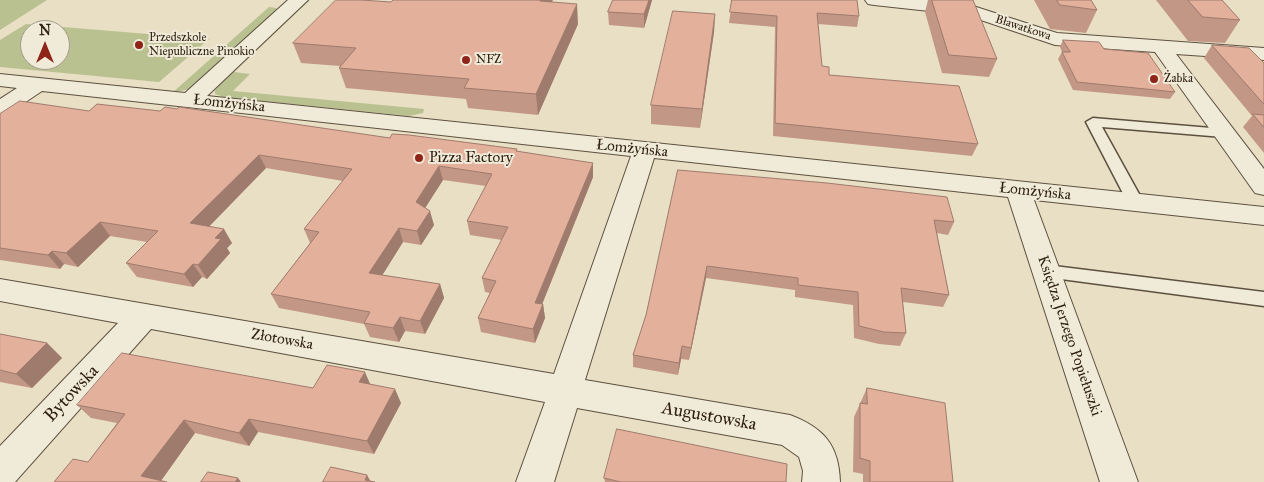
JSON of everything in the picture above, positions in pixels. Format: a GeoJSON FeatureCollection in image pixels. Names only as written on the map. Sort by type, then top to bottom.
{"type":"FeatureCollection","features":[{"type":"Feature","properties":{"kind":"street"},"geometry":{"type":"LineString","coordinates":[[190,100],[299,0]]}},
{"type":"Feature","properties":{"kind":"street","name":"Bławatkowa"},"geometry":{"type":"LineString","coordinates":[[874,0],[970,10],[1055,39],[1264,54]]}},
{"type":"Feature","properties":{"kind":"street"},"geometry":{"type":"LineString","coordinates":[[1161,47],[1264,187]]}},
{"type":"Feature","properties":{"kind":"street","name":"Łomżyńska"},"geometry":{"type":"LineString","coordinates":[[0,80],[1264,216]]}},
{"type":"Feature","properties":{"kind":"street"},"geometry":{"type":"LineString","coordinates":[[0,109],[38,84]]}},
{"type":"Feature","properties":{"kind":"street"},"geometry":{"type":"LineString","coordinates":[[535,482],[645,150]]}},
{"type":"Feature","properties":{"kind":"street","name":"Księdza Jerzego Popiełuszki"},"geometry":{"type":"LineString","coordinates":[[1018,190],[1119,482]]}},
{"type":"Feature","properties":{"kind":"street","name":"Złotowska"},"geometry":{"type":"LineString","coordinates":[[0,290],[564,391]]}},
{"type":"Feature","properties":{"kind":"street","name":"Bytowska"},"geometry":{"type":"LineString","coordinates":[[0,472],[144,316]]}},
{"type":"Feature","properties":{"kind":"street","name":"Augustowska"},"geometry":{"type":"LineString","coordinates":[[564,391],[790,431],[814,447],[821,482]]}},
{"type":"Feature","properties":{"kind":"lane"},"geometry":{"type":"LineString","coordinates":[[1136,203],[1093,122],[1223,133]]}},
{"type":"Feature","properties":{"kind":"lane"},"geometry":{"type":"LineString","coordinates":[[1046,271],[1264,299]]}},
{"type":"Feature","properties":{"kind":"green space"},"geometry":{"type":"Polygon","coordinates":[[[0,0],[47,0],[0,30],[0,0]]]}},
{"type":"Feature","properties":{"kind":"green space"},"geometry":{"type":"Polygon","coordinates":[[[310,0],[234,72],[250,74],[233,91],[424,109],[423,113],[409,116],[223,97],[215,94],[219,84],[310,0]]]}},
{"type":"Feature","properties":{"kind":"green space"},"geometry":{"type":"Polygon","coordinates":[[[269,7],[276,8],[277,12],[190,89],[172,93],[269,7]]]}},
{"type":"Feature","properties":{"kind":"green space"},"geometry":{"type":"Polygon","coordinates":[[[20,28],[20,69],[0,67],[0,40],[20,28]]]}},
{"type":"Feature","properties":{"kind":"green space"},"geometry":{"type":"Polygon","coordinates":[[[70,28],[209,39],[159,82],[32,70],[70,70],[70,28]]]}},
{"type":"Feature","properties":{"kind":"building"},"geometry":{"type":"Polygon","coordinates":[[[336,0],[391,2],[393,0],[540,0],[577,4],[536,94],[464,88],[469,79],[339,68],[356,48],[293,43],[336,0]]]}},
{"type":"Feature","properties":{"kind":"building"},"geometry":{"type":"Polygon","coordinates":[[[613,0],[649,0],[644,14],[608,12],[613,0]]]}},
{"type":"Feature","properties":{"kind":"building"},"geometry":{"type":"Polygon","coordinates":[[[732,0],[857,0],[859,16],[817,13],[822,66],[829,67],[829,75],[959,86],[978,144],[775,123],[777,16],[730,12],[732,0]]]}},
{"type":"Feature","properties":{"kind":"building"},"geometry":{"type":"Polygon","coordinates":[[[932,0],[973,0],[997,59],[949,55],[932,0]]]}},
{"type":"Feature","properties":{"kind":"building"},"geometry":{"type":"Polygon","coordinates":[[[1057,0],[1091,0],[1097,10],[1060,5],[1057,0]]]}},
{"type":"Feature","properties":{"kind":"building"},"geometry":{"type":"Polygon","coordinates":[[[1188,0],[1222,0],[1240,20],[1203,17],[1188,0]]]}},
{"type":"Feature","properties":{"kind":"building"},"geometry":{"type":"Polygon","coordinates":[[[673,11],[715,14],[702,109],[651,105],[673,11]]]}},
{"type":"Feature","properties":{"kind":"building"},"geometry":{"type":"Polygon","coordinates":[[[1063,40],[1099,42],[1104,49],[1148,53],[1175,92],[1077,82],[1062,52],[1070,52],[1063,40]]]}},
{"type":"Feature","properties":{"kind":"building"},"geometry":{"type":"Polygon","coordinates":[[[1212,45],[1249,48],[1264,63],[1264,104],[1212,45]]]}},
{"type":"Feature","properties":{"kind":"building"},"geometry":{"type":"Polygon","coordinates":[[[20,101],[89,111],[97,104],[160,111],[165,107],[177,109],[179,107],[390,138],[392,134],[409,135],[517,149],[516,151],[593,163],[535,303],[543,304],[533,329],[478,318],[496,281],[482,278],[508,227],[467,221],[492,174],[439,166],[416,202],[430,211],[417,231],[399,228],[369,273],[440,284],[420,321],[400,317],[393,328],[364,323],[370,312],[271,294],[319,232],[304,229],[352,169],[259,155],[190,223],[224,229],[215,238],[221,239],[198,265],[193,264],[184,274],[126,263],[158,231],[100,222],[66,253],[52,251],[48,255],[0,248],[0,114],[20,101]]]}},
{"type":"Feature","properties":{"kind":"building"},"geometry":{"type":"Polygon","coordinates":[[[1253,114],[1264,115],[1264,127],[1253,114]]]}},
{"type":"Feature","properties":{"kind":"building"},"geometry":{"type":"Polygon","coordinates":[[[678,170],[827,183],[947,197],[954,222],[934,220],[949,295],[901,288],[906,333],[884,332],[859,326],[858,292],[798,285],[798,278],[707,266],[691,348],[682,346],[679,363],[633,355],[646,315],[678,170]]]}},
{"type":"Feature","properties":{"kind":"building"},"geometry":{"type":"Polygon","coordinates":[[[0,334],[47,343],[16,374],[0,370],[0,334]]]}},
{"type":"Feature","properties":{"kind":"building"},"geometry":{"type":"Polygon","coordinates":[[[122,353],[313,388],[327,365],[365,372],[359,382],[395,389],[367,441],[249,419],[239,433],[184,420],[141,476],[167,482],[54,482],[73,459],[88,462],[125,414],[77,405],[122,353]]]}},
{"type":"Feature","properties":{"kind":"building"},"geometry":{"type":"Polygon","coordinates":[[[867,388],[945,403],[953,482],[870,482],[870,461],[860,458],[860,403],[867,404],[867,388]]]}},
{"type":"Feature","properties":{"kind":"building"},"geometry":{"type":"Polygon","coordinates":[[[617,429],[787,464],[786,482],[621,482],[604,478],[617,429]]]}},
{"type":"Feature","properties":{"kind":"building"},"geometry":{"type":"Polygon","coordinates":[[[331,467],[367,475],[365,480],[375,482],[323,482],[331,467]]]}},
{"type":"Feature","properties":{"kind":"building"},"geometry":{"type":"Polygon","coordinates":[[[208,472],[238,478],[235,482],[201,482],[208,472]]]}},
{"type":"Feature","properties":{"kind":"place","name":"Przedszkole Niepubliczne Pinokio"},"geometry":{"type":"Point","coordinates":[139,45]}},
{"type":"Feature","properties":{"kind":"place","name":"NFZ"},"geometry":{"type":"Point","coordinates":[466,60]}},
{"type":"Feature","properties":{"kind":"place","name":"Żabka"},"geometry":{"type":"Point","coordinates":[1154,79]}},
{"type":"Feature","properties":{"kind":"place","name":"Pizza Factory"},"geometry":{"type":"Point","coordinates":[419,158]}}]}
